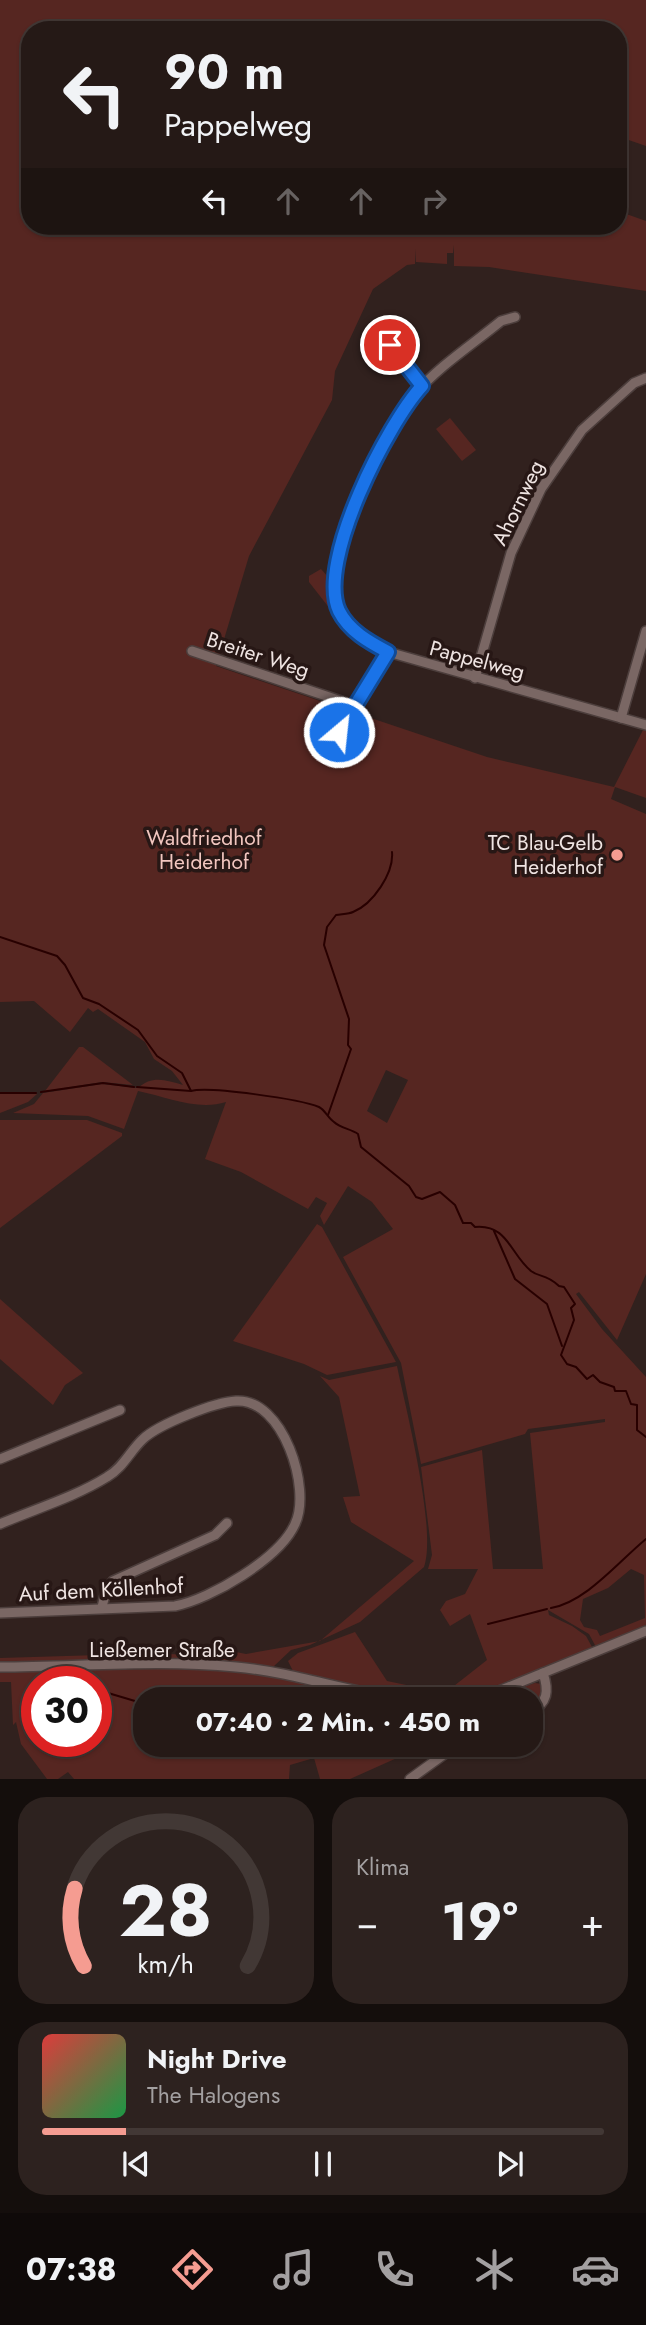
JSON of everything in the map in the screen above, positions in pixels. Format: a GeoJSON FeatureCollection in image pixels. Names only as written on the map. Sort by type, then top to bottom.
{"type":"FeatureCollection","features":[{"type":"Feature","properties":{"kind":"street","name":"Pappelweg"},"geometry":{"type":"LineString","coordinates":[[515,317],[501,321],[422,386],[395,421],[349,521],[333,576],[339,610],[348,625],[367,641],[388,652],[646,725]]}},
{"type":"Feature","properties":{"kind":"street"},"geometry":{"type":"LineString","coordinates":[[380,340],[390,345],[422,386]]}},
{"type":"Feature","properties":{"kind":"street","name":"Ahornweg"},"geometry":{"type":"LineString","coordinates":[[475,678],[512,553],[541,489],[582,429],[634,383],[646,378]]}},
{"type":"Feature","properties":{"kind":"street"},"geometry":{"type":"LineString","coordinates":[[621,718],[646,631]]}},
{"type":"Feature","properties":{"kind":"street","name":"Breiter Weg"},"geometry":{"type":"LineString","coordinates":[[192,651],[353,705]]}},
{"type":"Feature","properties":{"kind":"street"},"geometry":{"type":"LineString","coordinates":[[339,732],[353,705],[388,652]]}},
{"type":"Feature","properties":{"kind":"street","name":"Auf dem Köllenhof"},"geometry":{"type":"LineString","coordinates":[[0,1524],[109,1476],[153,1432],[218,1404],[237,1401],[262,1409],[280,1431],[301,1487],[299,1515],[283,1544],[199,1601],[175,1606],[0,1613]]}},
{"type":"Feature","properties":{"kind":"street"},"geometry":{"type":"LineString","coordinates":[[0,1459],[120,1410]]}},
{"type":"Feature","properties":{"kind":"street"},"geometry":{"type":"LineString","coordinates":[[102,1607],[113,1581],[215,1535],[227,1522]]}},
{"type":"Feature","properties":{"kind":"street"},"geometry":{"type":"LineString","coordinates":[[509,1687],[646,1631]]}},
{"type":"Feature","properties":{"kind":"street","name":"Ließemer Straße"},"geometry":{"type":"LineString","coordinates":[[0,1667],[190,1664],[234,1666],[281,1672],[349,1687]]}},
{"type":"Feature","properties":{"kind":"street"},"geometry":{"type":"LineString","coordinates":[[543,1673],[547,1695],[543,1704]]}},
{"type":"Feature","properties":{"kind":"street"},"geometry":{"type":"LineString","coordinates":[[410,1779],[440,1757]]}},
{"type":"Feature","properties":{"kind":"green space","name":"Waldfriedhof Heiderhof"},"geometry":{"type":"Polygon","coordinates":[[[0,0],[646,0],[646,146],[627,139],[627,21],[21,21],[21,235],[627,235],[627,214],[646,221],[646,291],[489,267],[454,266],[454,245],[453,253],[447,253],[447,264],[416,262],[416,249],[415,264],[407,265],[373,289],[335,371],[332,400],[249,556],[216,666],[487,757],[614,787],[643,730],[646,731],[646,798],[615,787],[611,799],[646,814],[646,1274],[617,1340],[579,1292],[576,1294],[602,1329],[646,1377],[646,1625],[596,1647],[589,1634],[548,1610],[549,1615],[586,1636],[592,1647],[500,1687],[453,1687],[487,1660],[470,1614],[450,1626],[440,1610],[446,1601],[465,1594],[478,1569],[428,1569],[432,1555],[421,1467],[482,1450],[493,1569],[543,1569],[530,1433],[605,1422],[605,1419],[528,1429],[525,1434],[421,1464],[401,1363],[343,1257],[393,1229],[372,1202],[348,1186],[324,1225],[320,1216],[327,1203],[316,1197],[308,1209],[241,1172],[205,1159],[226,1102],[193,1104],[138,1091],[124,1129],[88,1116],[13,1113],[34,1104],[43,1093],[102,1084],[138,1088],[154,1080],[183,1085],[172,1071],[154,1059],[145,1042],[98,1009],[93,1012],[88,1008],[70,1032],[34,1001],[0,1002],[0,0]],[[386,1070],[367,1111],[387,1123],[408,1080],[386,1070]],[[631,1569],[608,1588],[583,1599],[580,1620],[584,1627],[597,1630],[600,1636],[645,1618],[644,1575],[631,1569]]]}},
{"type":"Feature","properties":{"kind":"green space"},"geometry":{"type":"Polygon","coordinates":[[[450,418],[476,450],[462,461],[436,429],[450,418]]]}},
{"type":"Feature","properties":{"kind":"green space"},"geometry":{"type":"Polygon","coordinates":[[[321,569],[328,577],[334,614],[309,582],[309,576],[321,569]]]}},
{"type":"Feature","properties":{"kind":"green space"},"geometry":{"type":"Polygon","coordinates":[[[79,1047],[83,1047],[133,1085],[102,1082],[45,1091],[79,1047]]]}},
{"type":"Feature","properties":{"kind":"green space"},"geometry":{"type":"Polygon","coordinates":[[[0,1094],[37,1094],[28,1102],[0,1113],[0,1094]]]}},
{"type":"Feature","properties":{"kind":"green space"},"geometry":{"type":"Polygon","coordinates":[[[0,1120],[87,1120],[122,1133],[122,1136],[0,1228],[0,1120]]]}},
{"type":"Feature","properties":{"kind":"green space"},"geometry":{"type":"Polygon","coordinates":[[[317,1224],[322,1227],[396,1362],[327,1375],[304,1364],[233,1341],[317,1224]]]}},
{"type":"Feature","properties":{"kind":"green space"},"geometry":{"type":"Polygon","coordinates":[[[0,1299],[83,1373],[65,1385],[53,1405],[0,1359],[0,1299]]]}},
{"type":"Feature","properties":{"kind":"green space"},"geometry":{"type":"Polygon","coordinates":[[[397,1366],[424,1498],[427,1549],[424,1567],[360,1622],[322,1640],[414,1561],[351,1522],[343,1497],[360,1496],[339,1397],[320,1376],[329,1380],[397,1366]]]}},
{"type":"Feature","properties":{"kind":"green space"},"geometry":{"type":"Polygon","coordinates":[[[355,1632],[387,1681],[416,1687],[361,1687],[293,1671],[288,1661],[298,1653],[355,1632]]]}},
{"type":"Feature","properties":{"kind":"green space"},"geometry":{"type":"Polygon","coordinates":[[[318,1641],[291,1650],[273,1667],[229,1661],[0,1662],[0,1658],[133,1654],[159,1649],[161,1654],[231,1655],[236,1652],[246,1654],[318,1641]]]}},
{"type":"Feature","properties":{"kind":"green space"},"geometry":{"type":"Polygon","coordinates":[[[210,1668],[253,1672],[326,1687],[133,1687],[133,1757],[399,1757],[350,1779],[320,1779],[314,1758],[290,1765],[289,1779],[74,1779],[68,1772],[58,1779],[47,1779],[31,1757],[112,1757],[112,1670],[210,1668]]]}},
{"type":"Feature","properties":{"kind":"green space"},"geometry":{"type":"Polygon","coordinates":[[[0,1672],[21,1672],[21,1744],[16,1722],[13,1725],[11,1682],[0,1682],[0,1672]]]}},
{"type":"Feature","properties":{"kind":"green space"},"geometry":{"type":"Polygon","coordinates":[[[535,1683],[542,1684],[542,1687],[523,1687],[535,1683]]]}},
{"type":"Feature","properties":{"kind":"waterway"},"geometry":{"type":"LineString","coordinates":[[328,1115],[351,1049],[348,1045],[349,1019],[324,945],[327,927],[336,915],[353,912],[375,895],[390,869],[392,852]]}},
{"type":"Feature","properties":{"kind":"waterway"},"geometry":{"type":"LineString","coordinates":[[0,937],[57,956],[83,998],[99,1004],[138,1030],[157,1056],[182,1073],[191,1091],[216,1090],[254,1094],[319,1107],[336,1124],[358,1134],[361,1147],[409,1186],[416,1197],[422,1199],[440,1192],[455,1205],[463,1223],[486,1227],[502,1235],[531,1271],[564,1287],[575,1304],[571,1308],[574,1320],[561,1355],[567,1364],[576,1367],[587,1379],[593,1375],[600,1382],[614,1387],[615,1391],[626,1391],[631,1404],[637,1405],[637,1430],[646,1437]]}},
{"type":"Feature","properties":{"kind":"waterway"},"geometry":{"type":"LineString","coordinates":[[41,1092],[103,1083],[134,1087]]}},
{"type":"Feature","properties":{"kind":"waterway"},"geometry":{"type":"LineString","coordinates":[[137,1087],[191,1091]]}},
{"type":"Feature","properties":{"kind":"waterway"},"geometry":{"type":"LineString","coordinates":[[0,1093],[36,1093]]}},
{"type":"Feature","properties":{"kind":"waterway"},"geometry":{"type":"LineString","coordinates":[[494,1231],[515,1279],[547,1304],[562,1346]]}},
{"type":"Feature","properties":{"kind":"waterway"},"geometry":{"type":"LineString","coordinates":[[551,1608],[589,1590],[646,1539]]}},
{"type":"Feature","properties":{"kind":"waterway"},"geometry":{"type":"LineString","coordinates":[[488,1624],[547,1609]]}},
{"type":"Feature","properties":{"kind":"waterway"},"geometry":{"type":"LineString","coordinates":[[112,1694],[133,1700]]}},
{"type":"Feature","properties":{"kind":"place","name":"TC Blau-Gelb Heiderhof"},"geometry":{"type":"Point","coordinates":[617,855]}},
{"type":"Feature","properties":{"kind":"route"},"geometry":{"type":"LineString","coordinates":[[339,732],[353,705],[388,652],[367,641],[348,625],[339,610],[333,576],[349,521],[363,489],[395,421],[422,386],[390,345]]}}]}
